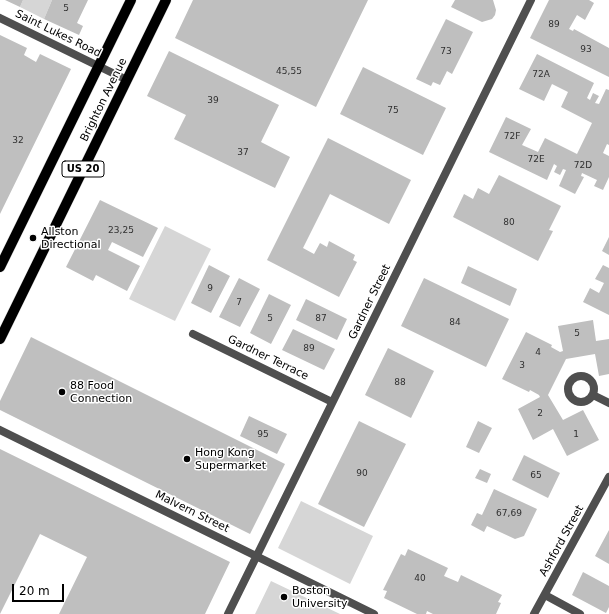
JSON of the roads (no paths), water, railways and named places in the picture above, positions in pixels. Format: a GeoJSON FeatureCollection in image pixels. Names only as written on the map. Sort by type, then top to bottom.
{"type":"FeatureCollection","features":[{"type":"Feature","properties":{"kind":"main road","name":"Brighton Avenue"},"geometry":{"type":"LineString","coordinates":[[0,267],[131,0]]}},
{"type":"Feature","properties":{"kind":"main road","name":"Brighton Avenue"},"geometry":{"type":"LineString","coordinates":[[0,339],[166,0]]}},
{"type":"Feature","properties":{"kind":"street","name":"Gardner Street"},"geometry":{"type":"LineString","coordinates":[[228,614],[531,0]]}},
{"type":"Feature","properties":{"kind":"street","name":"Saint Lukes Road"},"geometry":{"type":"LineString","coordinates":[[0,18],[127,80]]}},
{"type":"Feature","properties":{"kind":"street","name":"Gardner Terrace"},"geometry":{"type":"LineString","coordinates":[[193,334],[332,402]]}},
{"type":"Feature","properties":{"kind":"street"},"geometry":{"type":"LineString","coordinates":[[593,395],[609,403]]}},
{"type":"Feature","properties":{"kind":"street","name":"Malvern Street"},"geometry":{"type":"LineString","coordinates":[[0,430],[374,614]]}},
{"type":"Feature","properties":{"kind":"street","name":"Ashford Street"},"geometry":{"type":"LineString","coordinates":[[534,614],[606,491],[609,477]]}},
{"type":"Feature","properties":{"kind":"street"},"geometry":{"type":"LineString","coordinates":[[545,595],[580,614]]}},
{"type":"Feature","properties":{"kind":"place","name":"Allston Directional"},"geometry":{"type":"Point","coordinates":[33,238]}},
{"type":"Feature","properties":{"kind":"place","name":"88 Food Connection"},"geometry":{"type":"Point","coordinates":[62,392]}},
{"type":"Feature","properties":{"kind":"place","name":"Hong Kong Supermarket"},"geometry":{"type":"Point","coordinates":[187,459]}},
{"type":"Feature","properties":{"kind":"place","name":"Boston University"},"geometry":{"type":"Point","coordinates":[284,597]}}]}
